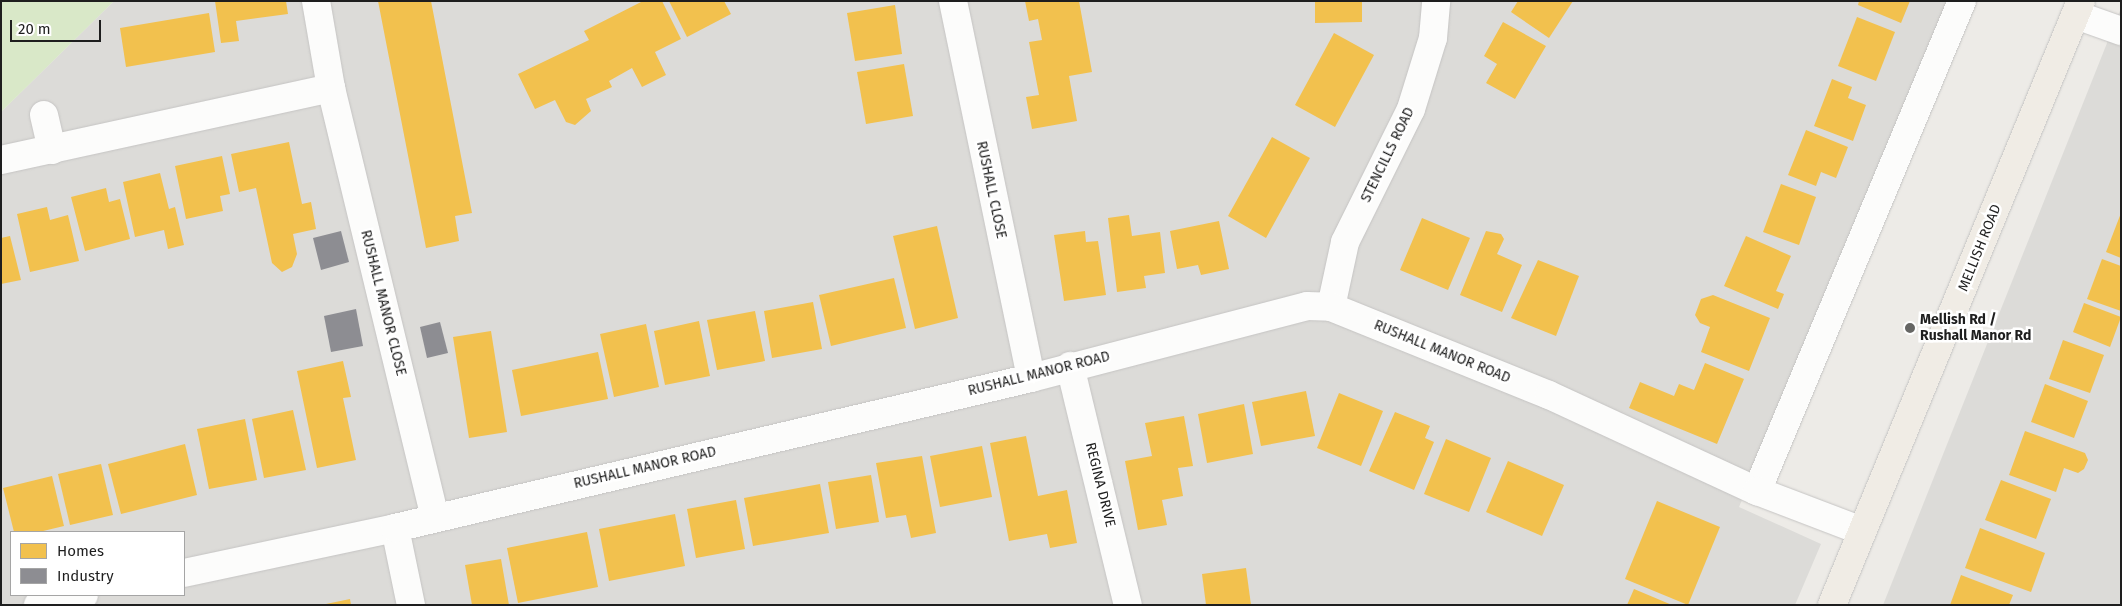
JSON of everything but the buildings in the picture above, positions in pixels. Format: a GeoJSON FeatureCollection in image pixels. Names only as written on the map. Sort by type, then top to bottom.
{"type":"FeatureCollection","features":[{"type":"Feature","properties":{"kind":"main road","name":"MELLISH ROAD"},"geometry":{"type":"LineString","coordinates":[[1832,605],[2078,8]]}},
{"type":"Feature","properties":{"kind":"street","name":"RUSHALL MANOR CLOSE"},"geometry":{"type":"LineString","coordinates":[[316,1],[331,88],[435,517]]}},
{"type":"Feature","properties":{"kind":"street","name":"RUSHALL CLOSE"},"geometry":{"type":"LineString","coordinates":[[953,1],[1031,378]]}},
{"type":"Feature","properties":{"kind":"street","name":"STENCILLS ROAD"},"geometry":{"type":"LineString","coordinates":[[1331,307],[1345,242],[1411,109],[1433,38],[1436,1]]}},
{"type":"Feature","properties":{"kind":"street"},"geometry":{"type":"LineString","coordinates":[[1757,491],[1962,1]]}},
{"type":"Feature","properties":{"kind":"street"},"geometry":{"type":"LineString","coordinates":[[2078,8],[2121,31]]}},
{"type":"Feature","properties":{"kind":"street"},"geometry":{"type":"LineString","coordinates":[[1,160],[331,88]]}},
{"type":"Feature","properties":{"kind":"street"},"geometry":{"type":"LineString","coordinates":[[44,115],[52,150]]}},
{"type":"Feature","properties":{"kind":"street","name":"RUSHALL MANOR ROAD"},"geometry":{"type":"LineString","coordinates":[[185,573],[395,528],[435,517],[1031,378],[1070,366],[1307,306],[1331,307],[1549,395],[1757,491],[1862,531]]}},
{"type":"Feature","properties":{"kind":"street","name":"REGINA DRIVE"},"geometry":{"type":"LineString","coordinates":[[1070,366],[1128,605]]}},
{"type":"Feature","properties":{"kind":"street"},"geometry":{"type":"LineString","coordinates":[[395,528],[411,605]]}},
{"type":"Feature","properties":{"kind":"street"},"geometry":{"type":"LineString","coordinates":[[38,605],[79,596]]}},
{"type":"Feature","properties":{"kind":"shaded area"},"geometry":{"type":"Polygon","coordinates":[[[114,1],[1949,1],[1739,507],[1821,544],[1795,605],[1,605],[1,112],[114,1]]]}},
{"type":"Feature","properties":{"kind":"shaded area"},"geometry":{"type":"Polygon","coordinates":[[[2121,8],[2121,605],[1883,605],[2121,8]]]}},
{"type":"Feature","properties":{"kind":"green space"},"geometry":{"type":"Polygon","coordinates":[[[1,1],[114,1],[1,112],[1,1]]]}},
{"type":"Feature","properties":{"kind":"place","name":"Mellish Rd / Rushall Manor Rd"},"geometry":{"type":"Point","coordinates":[1910,328]}}]}
